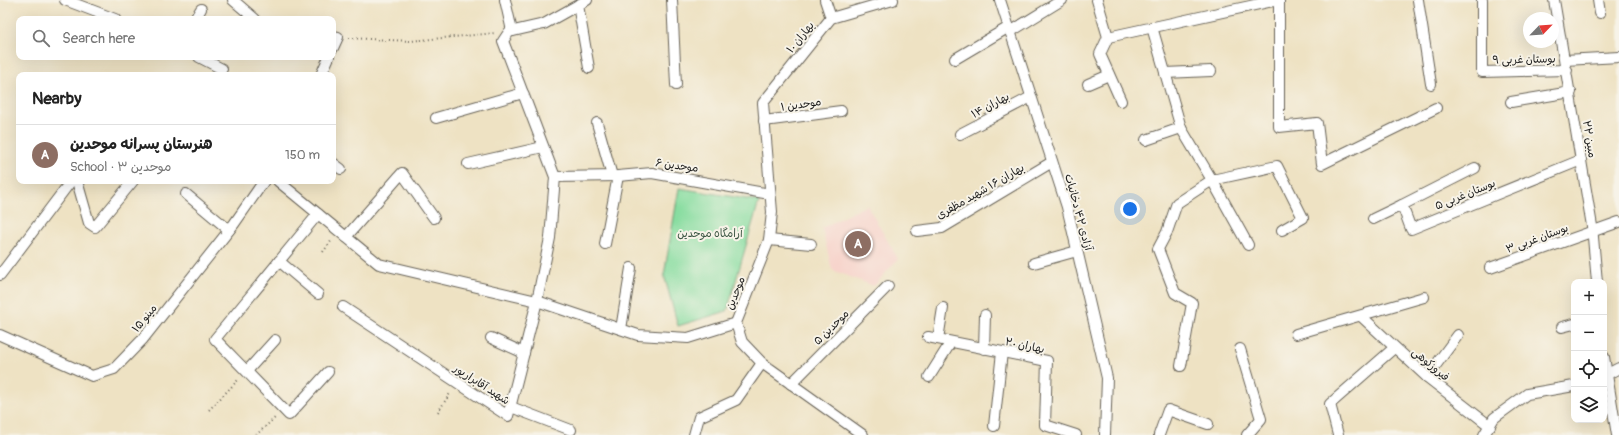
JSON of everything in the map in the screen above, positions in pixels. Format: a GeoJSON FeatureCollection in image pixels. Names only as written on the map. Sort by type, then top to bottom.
{"type":"FeatureCollection","features":[{"type":"Feature","properties":{"kind":"street"},"geometry":{"type":"LineString","coordinates":[[65,0],[108,16]]}},
{"type":"Feature","properties":{"kind":"street"},"geometry":{"type":"LineString","coordinates":[[233,0],[252,16]]}},
{"type":"Feature","properties":{"kind":"street"},"geometry":{"type":"LineString","coordinates":[[505,0],[510,32]]}},
{"type":"Feature","properties":{"kind":"street"},"geometry":{"type":"LineString","coordinates":[[672,0],[676,85]]}},
{"type":"Feature","properties":{"kind":"street"},"geometry":{"type":"LineString","coordinates":[[825,0],[831,18],[893,0]]}},
{"type":"Feature","properties":{"kind":"street","name":"آزادی ۴۲ دخانیات"},"geometry":{"type":"LineString","coordinates":[[1000,0],[1067,207],[1107,378],[1105,435]]}},
{"type":"Feature","properties":{"kind":"street"},"geometry":{"type":"LineString","coordinates":[[954,59],[1062,0]]}},
{"type":"Feature","properties":{"kind":"street"},"geometry":{"type":"LineString","coordinates":[[1098,0],[1108,37],[1100,54],[1121,101]]}},
{"type":"Feature","properties":{"kind":"street"},"geometry":{"type":"LineString","coordinates":[[1108,37],[1278,0],[1279,127],[1317,123],[1322,164],[1436,108]]}},
{"type":"Feature","properties":{"kind":"street"},"geometry":{"type":"LineString","coordinates":[[1418,0],[1431,84]]}},
{"type":"Feature","properties":{"kind":"street","name":"بوستان غربی ۹"},"geometry":{"type":"LineString","coordinates":[[1482,0],[1482,72],[1566,65]]}},
{"type":"Feature","properties":{"kind":"street","name":"مبین ۲۲"},"geometry":{"type":"LineString","coordinates":[[1554,0],[1571,92],[1592,231],[1597,279]]}},
{"type":"Feature","properties":{"kind":"street"},"geometry":{"type":"LineString","coordinates":[[1598,0],[1600,13]]}},
{"type":"Feature","properties":{"kind":"street"},"geometry":{"type":"LineString","coordinates":[[555,177],[503,41],[510,32],[544,24],[582,2],[589,68]]}},
{"type":"Feature","properties":{"kind":"street"},"geometry":{"type":"LineString","coordinates":[[197,16],[201,8]]}},
{"type":"Feature","properties":{"kind":"street","name":"بهاران ۱۰"},"geometry":{"type":"LineString","coordinates":[[762,103],[831,18]]}},
{"type":"Feature","properties":{"kind":"street"},"geometry":{"type":"LineString","coordinates":[[1152,27],[1181,128],[1248,245]]}},
{"type":"Feature","properties":{"kind":"street"},"geometry":{"type":"LineString","coordinates":[[1566,65],[1619,57]]}},
{"type":"Feature","properties":{"kind":"street"},"geometry":{"type":"LineString","coordinates":[[205,60],[222,69]]}},
{"type":"Feature","properties":{"kind":"street"},"geometry":{"type":"LineString","coordinates":[[322,72],[328,60]]}},
{"type":"Feature","properties":{"kind":"street"},"geometry":{"type":"LineString","coordinates":[[1165,73],[1211,71]]}},
{"type":"Feature","properties":{"kind":"street"},"geometry":{"type":"LineString","coordinates":[[1088,84],[1109,75]]}},
{"type":"Feature","properties":{"kind":"street"},"geometry":{"type":"LineString","coordinates":[[1511,102],[1571,92]]}},
{"type":"Feature","properties":{"kind":"street"},"geometry":{"type":"LineString","coordinates":[[436,118],[523,93]]}},
{"type":"Feature","properties":{"kind":"street","name":"بهاران ۱۴"},"geometry":{"type":"LineString","coordinates":[[960,134],[1031,97]]}},
{"type":"Feature","properties":{"kind":"street","name":"موحدین"},"geometry":{"type":"LineString","coordinates":[[762,103],[772,212],[770,240],[736,323],[742,342],[762,363],[863,435]]}},
{"type":"Feature","properties":{"kind":"street","name":"موحدین ۱"},"geometry":{"type":"LineString","coordinates":[[764,121],[841,111]]}},
{"type":"Feature","properties":{"kind":"street"},"geometry":{"type":"LineString","coordinates":[[597,123],[615,176],[605,244]]}},
{"type":"Feature","properties":{"kind":"street"},"geometry":{"type":"LineString","coordinates":[[1146,140],[1181,128]]}},
{"type":"Feature","properties":{"kind":"street"},"geometry":{"type":"LineString","coordinates":[[468,164],[543,147]]}},
{"type":"Feature","properties":{"kind":"street","name":"بوستان غربی ۵"},"geometry":{"type":"LineString","coordinates":[[1402,205],[1412,229],[1581,160]]}},
{"type":"Feature","properties":{"kind":"street","name":"بهاران ۱۶ شهید مظفری"},"geometry":{"type":"LineString","coordinates":[[917,231],[942,228],[1052,162]]}},
{"type":"Feature","properties":{"kind":"street"},"geometry":{"type":"LineString","coordinates":[[1181,366],[1192,303],[1175,293],[1158,249],[1167,232],[1177,203],[1212,180],[1277,166],[1303,218],[1282,230]]}},
{"type":"Feature","properties":{"kind":"street"},"geometry":{"type":"LineString","coordinates":[[1373,219],[1475,168]]}},
{"type":"Feature","properties":{"kind":"street"},"geometry":{"type":"LineString","coordinates":[[346,237],[402,173],[434,218]]}},
{"type":"Feature","properties":{"kind":"street","name":"موحدین ۶"},"geometry":{"type":"LineString","coordinates":[[555,177],[615,176],[652,173],[770,194]]}},
{"type":"Feature","properties":{"kind":"street","name":"شهید آقابرارپور"},"geometry":{"type":"LineString","coordinates":[[343,307],[508,416],[537,301],[550,238],[555,177]]}},
{"type":"Feature","properties":{"kind":"street"},"geometry":{"type":"LineString","coordinates":[[0,275],[69,184]]}},
{"type":"Feature","properties":{"kind":"street"},"geometry":{"type":"LineString","coordinates":[[78,184],[89,223],[95,227],[131,184]]}},
{"type":"Feature","properties":{"kind":"street","name":"مینو ۱۵"},"geometry":{"type":"LineString","coordinates":[[0,335],[92,376],[114,369],[142,339],[229,230],[262,184]]}},
{"type":"Feature","properties":{"kind":"street"},"geometry":{"type":"LineString","coordinates":[[282,184],[378,264],[537,301],[638,335],[688,338],[736,323]]}},
{"type":"Feature","properties":{"kind":"street"},"geometry":{"type":"LineString","coordinates":[[186,194],[229,230]]}},
{"type":"Feature","properties":{"kind":"street"},"geometry":{"type":"LineString","coordinates":[[318,214],[215,338],[289,415],[328,372]]}},
{"type":"Feature","properties":{"kind":"street","name":"بوستان غربی ۳"},"geometry":{"type":"LineString","coordinates":[[1490,268],[1619,222]]}},
{"type":"Feature","properties":{"kind":"street"},"geometry":{"type":"LineString","coordinates":[[770,240],[811,244]]}},
{"type":"Feature","properties":{"kind":"street"},"geometry":{"type":"LineString","coordinates":[[1034,263],[1077,252]]}},
{"type":"Feature","properties":{"kind":"street"},"geometry":{"type":"LineString","coordinates":[[279,261],[318,294]]}},
{"type":"Feature","properties":{"kind":"street"},"geometry":{"type":"LineString","coordinates":[[620,329],[631,268]]}},
{"type":"Feature","properties":{"kind":"street","name":"موحدین ۵"},"geometry":{"type":"LineString","coordinates":[[791,384],[888,286]]}},
{"type":"Feature","properties":{"kind":"street"},"geometry":{"type":"LineString","coordinates":[[1296,334],[1424,297]]}},
{"type":"Feature","properties":{"kind":"street","name":"بهاران ۲۰"},"geometry":{"type":"LineString","coordinates":[[943,308],[933,338],[1047,361],[1046,425],[1076,435]]}},
{"type":"Feature","properties":{"kind":"street"},"geometry":{"type":"LineString","coordinates":[[984,349],[985,315]]}},
{"type":"Feature","properties":{"kind":"street","name":"فیروزکوهی"},"geometry":{"type":"LineString","coordinates":[[1361,316],[1394,348],[1487,431]]}},
{"type":"Feature","properties":{"kind":"street"},"geometry":{"type":"LineString","coordinates":[[1562,327],[1571,325]]}},
{"type":"Feature","properties":{"kind":"street"},"geometry":{"type":"LineString","coordinates":[[1427,377],[1458,335]]}},
{"type":"Feature","properties":{"kind":"street"},"geometry":{"type":"LineString","coordinates":[[491,338],[524,352]]}},
{"type":"Feature","properties":{"kind":"street"},"geometry":{"type":"LineString","coordinates":[[247,371],[275,340]]}},
{"type":"Feature","properties":{"kind":"street"},"geometry":{"type":"LineString","coordinates":[[929,377],[951,342]]}},
{"type":"Feature","properties":{"kind":"street"},"geometry":{"type":"LineString","coordinates":[[1338,435],[1330,404],[1394,348]]}},
{"type":"Feature","properties":{"kind":"street"},"geometry":{"type":"LineString","coordinates":[[1240,349],[1261,419],[1247,435]]}},
{"type":"Feature","properties":{"kind":"street"},"geometry":{"type":"LineString","coordinates":[[994,426],[1002,352]]}},
{"type":"Feature","properties":{"kind":"street"},"geometry":{"type":"LineString","coordinates":[[694,435],[698,417],[736,400],[762,363]]}},
{"type":"Feature","properties":{"kind":"street"},"geometry":{"type":"LineString","coordinates":[[1607,375],[1619,368]]}},
{"type":"Feature","properties":{"kind":"street"},"geometry":{"type":"LineString","coordinates":[[1607,386],[1617,435]]}},
{"type":"Feature","properties":{"kind":"street"},"geometry":{"type":"LineString","coordinates":[[1487,431],[1494,418],[1527,394],[1571,387]]}},
{"type":"Feature","properties":{"kind":"street"},"geometry":{"type":"LineString","coordinates":[[511,407],[571,430]]}},
{"type":"Feature","properties":{"kind":"street"},"geometry":{"type":"LineString","coordinates":[[1159,435],[1168,410],[1208,424]]}},
{"type":"Feature","properties":{"kind":"path"},"geometry":{"type":"LineString","coordinates":[[336,37],[410,41],[510,32]]}},
{"type":"Feature","properties":{"kind":"path"},"geometry":{"type":"LineString","coordinates":[[323,252],[338,230]]}},
{"type":"Feature","properties":{"kind":"path"},"geometry":{"type":"LineString","coordinates":[[209,410],[247,371]]}},
{"type":"Feature","properties":{"kind":"path"},"geometry":{"type":"LineString","coordinates":[[438,412],[457,382]]}},
{"type":"Feature","properties":{"kind":"path"},"geometry":{"type":"LineString","coordinates":[[256,435],[284,409]]}},
{"type":"Feature","properties":{"kind":"shaded area"},"geometry":{"type":"Polygon","coordinates":[[[867,205],[898,259],[874,286],[832,270],[822,228],[867,205]]]}},
{"type":"Feature","properties":{"kind":"green space","name":"آرامگاه موحدین"},"geometry":{"type":"Polygon","coordinates":[[[679,188],[759,201],[727,311],[678,326],[664,275],[679,188]]]}},
{"type":"Feature","properties":{"kind":"place","name":"هنرستان پسرانه موحدین"},"geometry":{"type":"Point","coordinates":[858,244]}}]}
